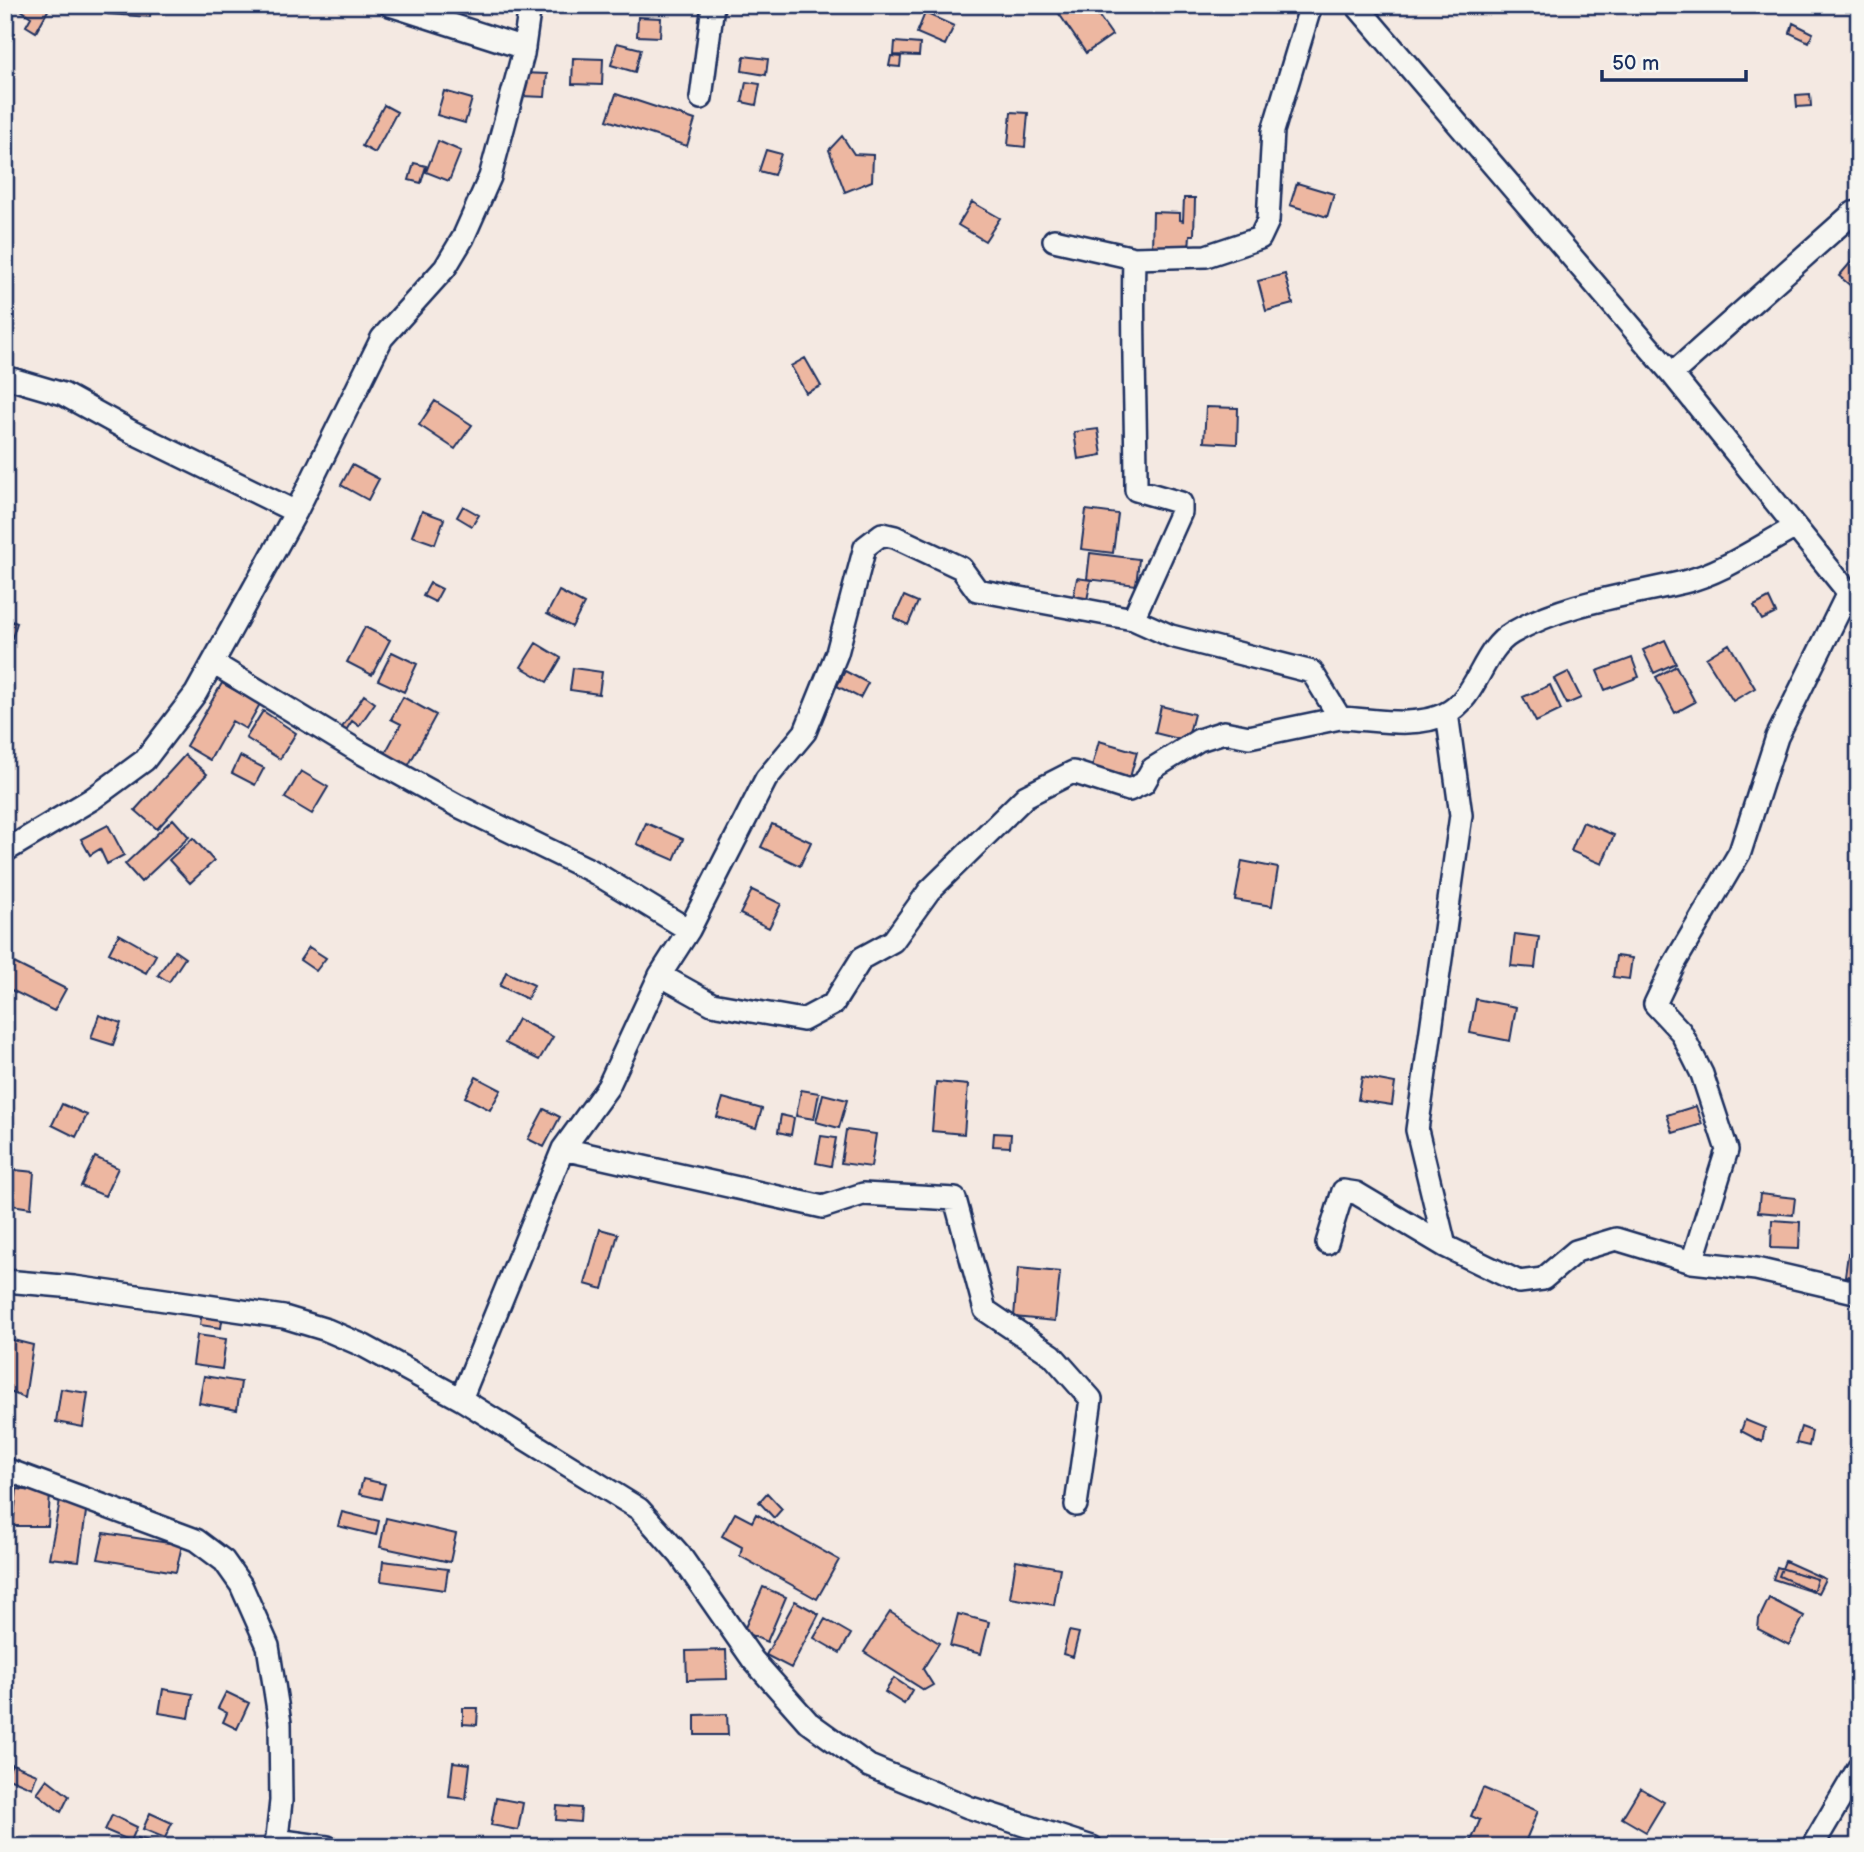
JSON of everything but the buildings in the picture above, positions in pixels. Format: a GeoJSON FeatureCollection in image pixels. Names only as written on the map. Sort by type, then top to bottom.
{"type":"FeatureCollection","features":[{"type":"Feature","properties":{"kind":"street"},"geometry":{"type":"LineString","coordinates":[[390,5],[524,48]]}},
{"type":"Feature","properties":{"kind":"street"},"geometry":{"type":"LineString","coordinates":[[5,851],[92,799],[145,760],[196,694],[296,512],[382,338],[445,268],[463,238],[490,177],[524,48],[530,5]]}},
{"type":"Feature","properties":{"kind":"street"},"geometry":{"type":"LineString","coordinates":[[701,98],[713,5]]}},
{"type":"Feature","properties":{"kind":"street"},"geometry":{"type":"LineString","coordinates":[[1055,240],[1134,258],[1206,256],[1261,238],[1268,221],[1273,131],[1311,5]]}},
{"type":"Feature","properties":{"kind":"street"},"geometry":{"type":"LineString","coordinates":[[1356,5],[1672,374],[1854,599],[1777,737],[1740,852],[1674,964],[1656,1004],[1681,1032],[1692,1053],[1727,1150],[1692,1262]]}},
{"type":"Feature","properties":{"kind":"street"},"geometry":{"type":"LineString","coordinates":[[1672,374],[1853,213],[1859,216]]}},
{"type":"Feature","properties":{"kind":"street"},"geometry":{"type":"LineString","coordinates":[[1133,619],[1181,512],[1181,503],[1136,490],[1136,365],[1132,330],[1134,258]]}},
{"type":"Feature","properties":{"kind":"street"},"geometry":{"type":"LineString","coordinates":[[5,377],[64,394],[132,432],[296,512]]}},
{"type":"Feature","properties":{"kind":"street"},"geometry":{"type":"LineString","coordinates":[[660,975],[712,1004],[803,1020],[833,1003],[862,958],[893,941],[929,891],[1026,796],[1073,772],[1129,790],[1144,783],[1152,769],[1199,740],[1224,732],[1250,737],[1340,718],[1403,721],[1432,719],[1447,713],[1466,696],[1499,642],[1510,635],[1544,618],[1609,596],[1687,581],[1794,528]]}},
{"type":"Feature","properties":{"kind":"street"},"geometry":{"type":"LineString","coordinates":[[461,1399],[563,1149],[608,1087],[660,975],[689,930],[766,779],[805,732],[836,653],[865,548],[882,534],[895,537],[961,568],[977,590],[1133,619],[1171,636],[1312,672],[1340,718]]}},
{"type":"Feature","properties":{"kind":"street"},"geometry":{"type":"LineString","coordinates":[[213,663],[358,751],[456,805],[592,871],[689,930]]}},
{"type":"Feature","properties":{"kind":"street"},"geometry":{"type":"LineString","coordinates":[[1445,1246],[1417,1130],[1461,815],[1447,713]]}},
{"type":"Feature","properties":{"kind":"street"},"geometry":{"type":"LineString","coordinates":[[563,1149],[823,1207],[863,1194],[955,1199],[985,1310],[1052,1355],[1091,1399],[1076,1505]]}},
{"type":"Feature","properties":{"kind":"street"},"geometry":{"type":"LineString","coordinates":[[1327,1243],[1343,1191],[1356,1193],[1445,1246],[1519,1282],[1544,1279],[1576,1251],[1616,1239],[1692,1262],[1756,1269],[1859,1293]]}},
{"type":"Feature","properties":{"kind":"street"},"geometry":{"type":"LineString","coordinates":[[5,1282],[74,1287],[284,1317],[327,1330],[364,1346],[461,1399],[639,1510],[680,1555],[753,1660],[808,1722],[869,1766],[968,1808],[1092,1847]]}},
{"type":"Feature","properties":{"kind":"street"},"geometry":{"type":"LineString","coordinates":[[5,1469],[196,1540],[224,1561],[241,1584],[268,1646],[280,1723],[281,1801],[276,1843],[327,1847]]}},
{"type":"Feature","properties":{"kind":"street"},"geometry":{"type":"LineString","coordinates":[[1812,1847],[1859,1767]]}}]}
